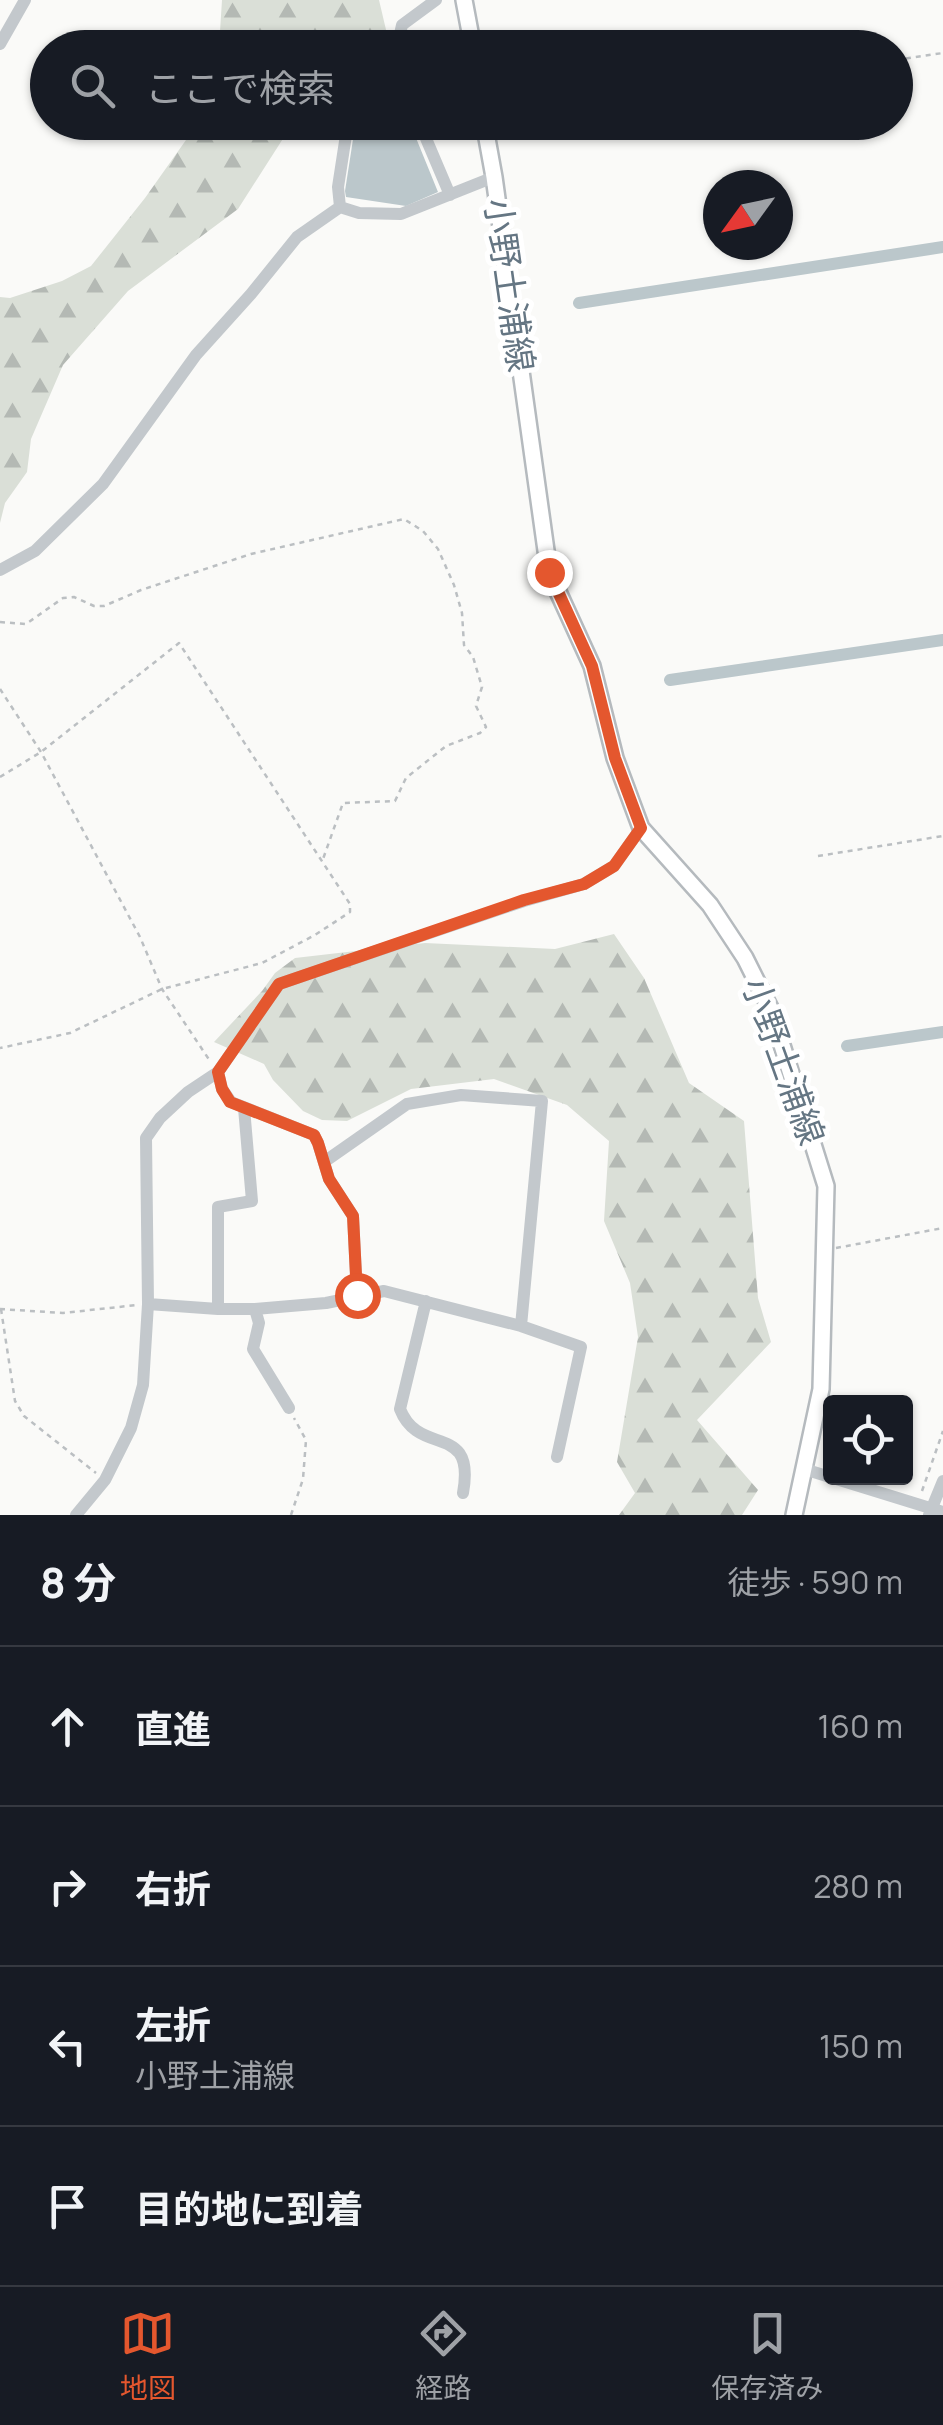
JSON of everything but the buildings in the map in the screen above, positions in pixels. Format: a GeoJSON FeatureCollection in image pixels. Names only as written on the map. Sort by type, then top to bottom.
{"type":"FeatureCollection","features":[{"type":"Feature","properties":{"kind":"main road"},"geometry":{"type":"LineString","coordinates":[[464,0],[469,30]]}},
{"type":"Feature","properties":{"kind":"main road","name":"小野土浦線"},"geometry":{"type":"LineString","coordinates":[[487,140],[549,572],[592,666],[615,758],[641,828],[710,905],[745,958],[772,1010],[826,1186],[820,1389],[794,1515]]}},
{"type":"Feature","properties":{"kind":"street"},"geometry":{"type":"LineString","coordinates":[[0,44],[25,0]]}},
{"type":"Feature","properties":{"kind":"street"},"geometry":{"type":"LineString","coordinates":[[401,30],[436,0]]}},
{"type":"Feature","properties":{"kind":"street"},"geometry":{"type":"LineString","coordinates":[[340,207],[338,187],[345,140]]}},
{"type":"Feature","properties":{"kind":"street"},"geometry":{"type":"LineString","coordinates":[[426,140],[450,194]]}},
{"type":"Feature","properties":{"kind":"street"},"geometry":{"type":"LineString","coordinates":[[0,570],[35,552],[103,484],[196,355],[297,237],[340,207],[401,214],[494,177]]}},
{"type":"Feature","properties":{"kind":"street"},"geometry":{"type":"LineString","coordinates":[[76,1515],[105,1480],[130,1428],[144,1385],[148,1304],[146,1138],[160,1118],[218,1072],[279,984],[524,900],[584,884],[614,866],[641,828]]}},
{"type":"Feature","properties":{"kind":"street"},"geometry":{"type":"LineString","coordinates":[[218,1072],[230,1102],[314,1135],[329,1179],[353,1216],[357,1295]]}},
{"type":"Feature","properties":{"kind":"street"},"geometry":{"type":"LineString","coordinates":[[324,1162],[407,1104],[461,1096],[542,1102],[522,1326]]}},
{"type":"Feature","properties":{"kind":"street"},"geometry":{"type":"LineString","coordinates":[[218,1310],[218,1207],[252,1201],[244,1108]]}},
{"type":"Feature","properties":{"kind":"street"},"geometry":{"type":"LineString","coordinates":[[148,1304],[255,1310],[384,1291],[522,1326],[581,1347],[557,1457]]}},
{"type":"Feature","properties":{"kind":"street"},"geometry":{"type":"LineString","coordinates":[[426,1302],[400,1409],[416,1432],[455,1448],[463,1458],[467,1472],[463,1493]]}},
{"type":"Feature","properties":{"kind":"street"},"geometry":{"type":"LineString","coordinates":[[255,1310],[258,1323],[253,1349],[289,1408]]}},
{"type":"Feature","properties":{"kind":"street"},"geometry":{"type":"LineString","coordinates":[[804,1470],[934,1512],[943,1481]]}},
{"type":"Feature","properties":{"kind":"path"},"geometry":{"type":"LineString","coordinates":[[913,57],[943,53]]}},
{"type":"Feature","properties":{"kind":"path"},"geometry":{"type":"LineString","coordinates":[[0,622],[26,624],[64,598],[104,606],[251,554],[404,519],[423,531],[438,548],[454,585],[462,614],[464,646],[473,658],[482,687],[476,706],[486,727],[446,746],[406,778],[395,801],[343,803],[323,861]]}},
{"type":"Feature","properties":{"kind":"path"},"geometry":{"type":"LineString","coordinates":[[0,777],[41,752],[179,644],[350,904],[350,912],[262,963],[162,990],[70,1032],[0,1048]]}},
{"type":"Feature","properties":{"kind":"path"},"geometry":{"type":"LineString","coordinates":[[0,689],[41,752],[140,937],[162,990],[218,1072]]}},
{"type":"Feature","properties":{"kind":"path"},"geometry":{"type":"LineString","coordinates":[[818,856],[943,836]]}},
{"type":"Feature","properties":{"kind":"path"},"geometry":{"type":"LineString","coordinates":[[824,1250],[943,1228]]}},
{"type":"Feature","properties":{"kind":"path"},"geometry":{"type":"LineString","coordinates":[[105,1480],[24,1416],[14,1401],[1,1309],[62,1313],[148,1304]]}},
{"type":"Feature","properties":{"kind":"path"},"geometry":{"type":"LineString","coordinates":[[289,1408],[306,1440],[303,1479],[291,1515]]}},
{"type":"Feature","properties":{"kind":"path"},"geometry":{"type":"LineString","coordinates":[[916,1505],[943,1431]]}},
{"type":"Feature","properties":{"kind":"green space"},"geometry":{"type":"Polygon","coordinates":[[[222,0],[379,0],[386,30],[220,30],[222,0]]]}},
{"type":"Feature","properties":{"kind":"green space"},"geometry":{"type":"Polygon","coordinates":[[[186,140],[282,140],[238,209],[128,291],[63,365],[31,439],[27,472],[5,503],[0,523],[0,297],[10,298],[62,281],[91,266],[186,140]]]}},
{"type":"Feature","properties":{"kind":"green space"},"geometry":{"type":"Polygon","coordinates":[[[614,934],[644,978],[689,1083],[744,1121],[758,1298],[771,1342],[697,1420],[758,1490],[742,1515],[619,1515],[635,1493],[617,1462],[638,1337],[630,1283],[604,1221],[609,1141],[567,1105],[494,1079],[411,1089],[347,1121],[322,1120],[303,1111],[273,1080],[264,1064],[214,1042],[275,973],[295,958],[425,943],[555,949],[614,934]]]}},
{"type":"Feature","properties":{"kind":"shaded area"},"geometry":{"type":"Polygon","coordinates":[[[353,140],[417,140],[438,192],[406,206],[346,197],[353,140]]]}},
{"type":"Feature","properties":{"kind":"waterway"},"geometry":{"type":"LineString","coordinates":[[579,303],[943,247]]}},
{"type":"Feature","properties":{"kind":"waterway"},"geometry":{"type":"LineString","coordinates":[[670,680],[943,640]]}},
{"type":"Feature","properties":{"kind":"waterway"},"geometry":{"type":"LineString","coordinates":[[847,1046],[943,1032]]}},
{"type":"Feature","properties":{"kind":"route"},"geometry":{"type":"LineString","coordinates":[[357,1295],[353,1216],[329,1179],[314,1135],[230,1102],[218,1072],[279,984],[524,900],[584,884],[614,866],[641,828],[615,758],[592,666],[549,572]]}}]}
